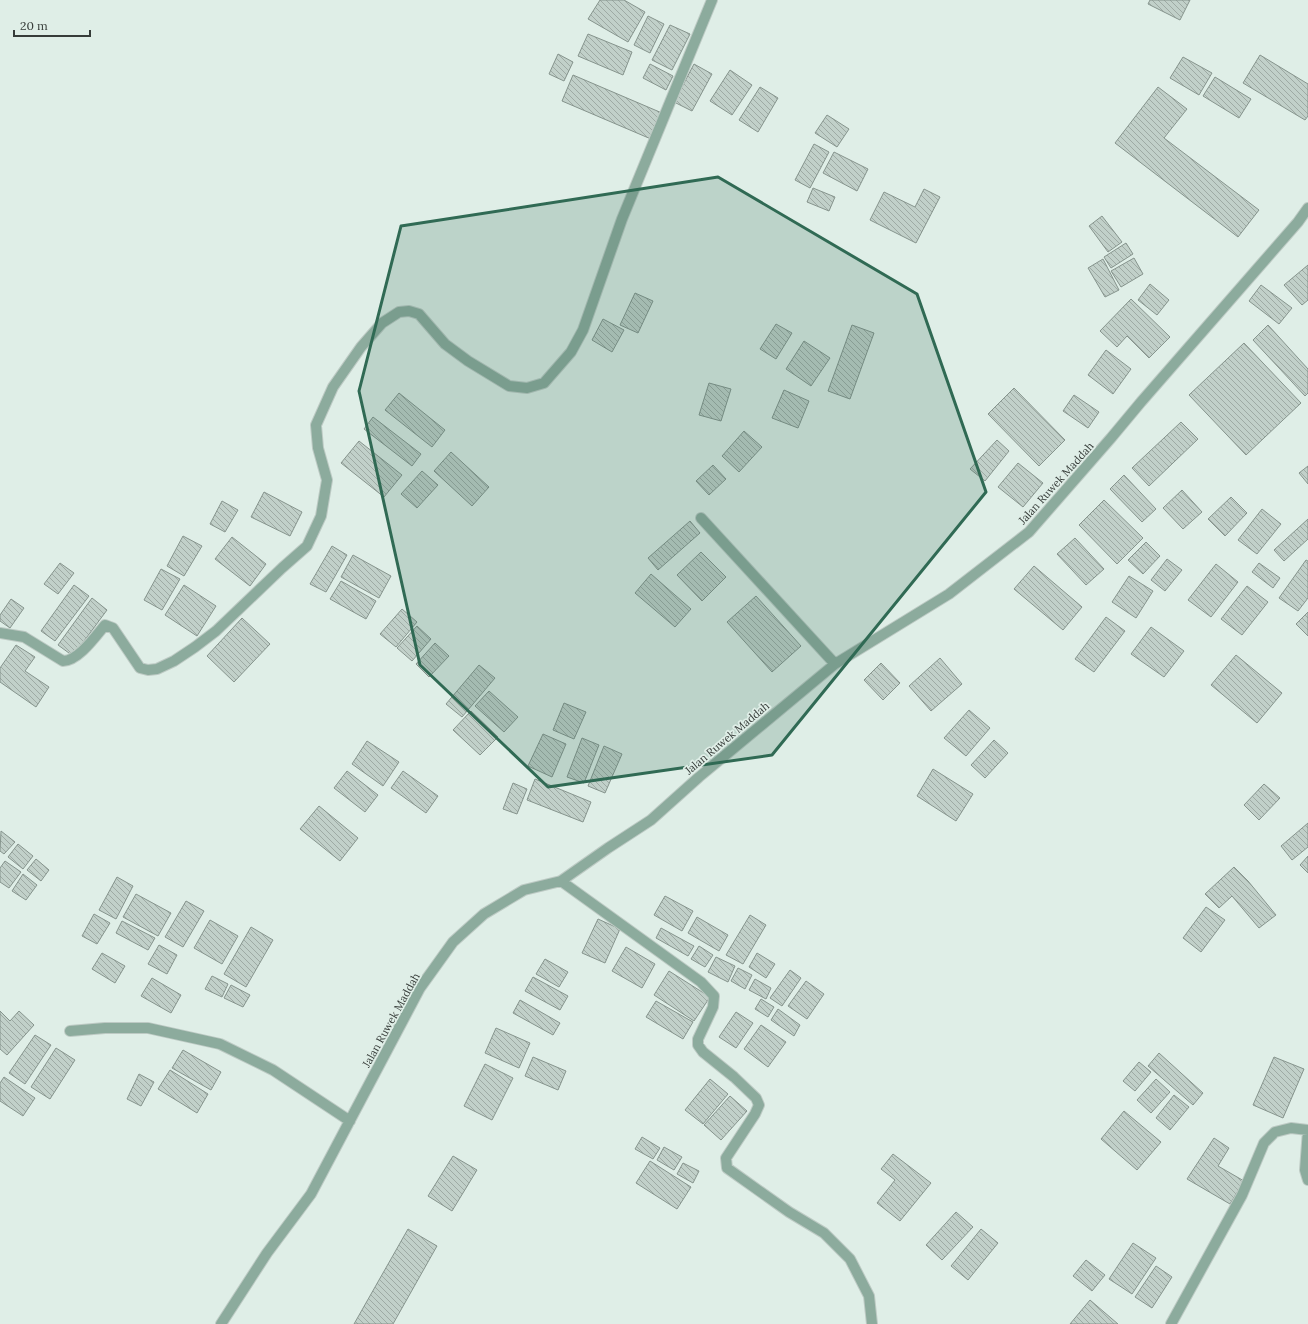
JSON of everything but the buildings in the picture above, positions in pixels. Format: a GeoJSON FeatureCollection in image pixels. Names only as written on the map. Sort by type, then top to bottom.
{"type":"FeatureCollection","features":[{"type":"Feature","properties":{"kind":"street"},"geometry":{"type":"LineString","coordinates":[[0,633],[24,637],[63,661],[66,661],[75,657],[89,644],[105,625],[113,628],[140,668],[148,670],[157,669],[174,661],[216,631],[307,546],[321,516],[327,480],[318,448],[316,425],[332,387],[361,347],[382,323],[399,312],[409,310],[419,314],[445,344],[468,361],[509,386],[527,388],[544,383],[571,352],[583,330],[622,220],[712,0]]}},
{"type":"Feature","properties":{"kind":"street","name":"Jalan Ruwek Maddah"},"geometry":{"type":"LineString","coordinates":[[222,1324],[267,1253],[311,1194],[420,988],[453,942],[484,914],[524,890],[561,881],[651,820],[705,772],[835,664],[949,594],[1030,532],[1298,222],[1308,208]]}},
{"type":"Feature","properties":{"kind":"street"},"geometry":{"type":"LineString","coordinates":[[701,518],[835,664]]}},
{"type":"Feature","properties":{"kind":"street"},"geometry":{"type":"LineString","coordinates":[[561,881],[701,982],[714,996],[713,1006],[698,1039],[698,1046],[756,1098],[759,1105],[755,1114],[726,1158],[727,1168],[790,1212],[824,1233],[850,1259],[869,1296],[872,1324]]}},
{"type":"Feature","properties":{"kind":"street"},"geometry":{"type":"LineString","coordinates":[[70,1031],[105,1028],[148,1028],[220,1044],[273,1070],[350,1121]]}},
{"type":"Feature","properties":{"kind":"street"},"geometry":{"type":"LineString","coordinates":[[1171,1324],[1242,1195],[1264,1143],[1275,1132],[1291,1128],[1308,1130],[1305,1170],[1308,1180]]}},
{"type":"Feature","properties":{"kind":"highlighted area"},"geometry":{"type":"Polygon","coordinates":[[[718,177],[917,294],[986,492],[772,755],[548,787],[420,665],[359,391],[401,226],[718,177]]]}}]}
